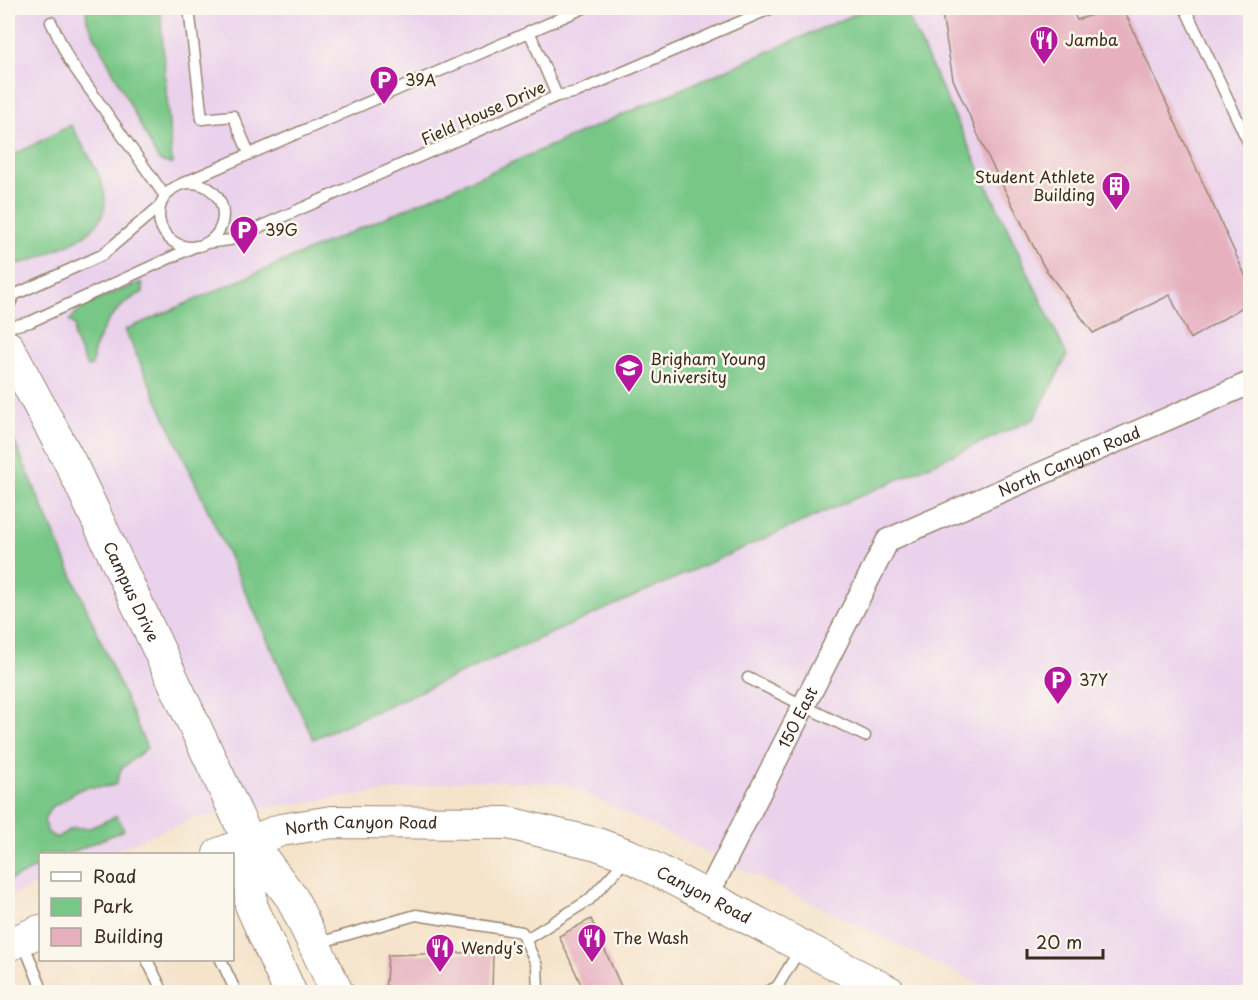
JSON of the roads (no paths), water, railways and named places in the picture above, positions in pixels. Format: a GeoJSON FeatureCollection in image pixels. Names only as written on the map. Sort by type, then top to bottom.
{"type":"FeatureCollection","features":[{"type":"Feature","properties":{"kind":"main road","name":"Campus Drive"},"geometry":{"type":"LineString","coordinates":[[8,347],[73,468],[249,841]]}},
{"type":"Feature","properties":{"kind":"main road","name":"North Canyon Road"},"geometry":{"type":"LineString","coordinates":[[223,853],[281,830],[332,822],[508,823]]}},
{"type":"Feature","properties":{"kind":"main road","name":"Canyon Road"},"geometry":{"type":"LineString","coordinates":[[508,823],[597,844],[630,856],[889,993]]}},
{"type":"Feature","properties":{"kind":"main road"},"geometry":{"type":"LineString","coordinates":[[249,841],[292,898],[337,993]]}},
{"type":"Feature","properties":{"kind":"main road"},"geometry":{"type":"LineString","coordinates":[[249,841],[251,905],[287,991]]}},
{"type":"Feature","properties":{"kind":"street","name":"North Canyon Road"},"geometry":{"type":"LineString","coordinates":[[888,540],[1251,383]]}},
{"type":"Feature","properties":{"kind":"street","name":"150 East"},"geometry":{"type":"LineString","coordinates":[[707,896],[888,540]]}},
{"type":"Feature","properties":{"kind":"lane"},"geometry":{"type":"LineString","coordinates":[[189,8],[202,119],[233,116],[249,153]]}},
{"type":"Feature","properties":{"kind":"lane"},"geometry":{"type":"LineString","coordinates":[[8,308],[14,295],[102,255],[181,184],[584,8]]}},
{"type":"Feature","properties":{"kind":"lane","name":"Field House Drive"},"geometry":{"type":"LineString","coordinates":[[8,327],[30,322],[201,245],[230,240],[557,96],[577,92],[772,8]]}},
{"type":"Feature","properties":{"kind":"lane"},"geometry":{"type":"LineString","coordinates":[[1185,8],[1251,146]]}},
{"type":"Feature","properties":{"kind":"lane"},"geometry":{"type":"LineString","coordinates":[[51,22],[69,60],[163,201],[162,227],[167,236],[186,246],[201,245],[221,227],[222,206],[218,197],[202,184],[181,184]]}},
{"type":"Feature","properties":{"kind":"lane"},"geometry":{"type":"LineString","coordinates":[[529,31],[557,96]]}},
{"type":"Feature","properties":{"kind":"lane"},"geometry":{"type":"LineString","coordinates":[[748,678],[865,736]]}},
{"type":"Feature","properties":{"kind":"lane"},"geometry":{"type":"LineString","coordinates":[[525,940],[590,900],[630,856]]}},
{"type":"Feature","properties":{"kind":"lane"},"geometry":{"type":"LineString","coordinates":[[314,944],[416,915],[522,932],[537,966],[538,993]]}},
{"type":"Feature","properties":{"kind":"lane"},"geometry":{"type":"LineString","coordinates":[[23,938],[43,993]]}},
{"type":"Feature","properties":{"kind":"lane"},"geometry":{"type":"LineString","coordinates":[[766,993],[777,987],[802,946]]}},
{"type":"Feature","properties":{"kind":"lane"},"geometry":{"type":"LineString","coordinates":[[147,961],[163,993]]}},
{"type":"Feature","properties":{"kind":"lane"},"geometry":{"type":"LineString","coordinates":[[221,961],[236,993]]}},
{"type":"Feature","properties":{"kind":"place","name":"Jamba"},"geometry":{"type":"Point","coordinates":[1044,66]}},
{"type":"Feature","properties":{"kind":"place","name":"39A"},"geometry":{"type":"Point","coordinates":[384,106]}},
{"type":"Feature","properties":{"kind":"place","name":"Student Athlete Building"},"geometry":{"type":"Point","coordinates":[1116,212]}},
{"type":"Feature","properties":{"kind":"place","name":"39G"},"geometry":{"type":"Point","coordinates":[244,256]}},
{"type":"Feature","properties":{"kind":"place","name":"Brigham Young University"},"geometry":{"type":"Point","coordinates":[629,394]}},
{"type":"Feature","properties":{"kind":"place","name":"37Y"},"geometry":{"type":"Point","coordinates":[1058,706]}},
{"type":"Feature","properties":{"kind":"place","name":"The Wash"},"geometry":{"type":"Point","coordinates":[592,964]}},
{"type":"Feature","properties":{"kind":"place","name":"Wendy's"},"geometry":{"type":"Point","coordinates":[440,974]}}]}
